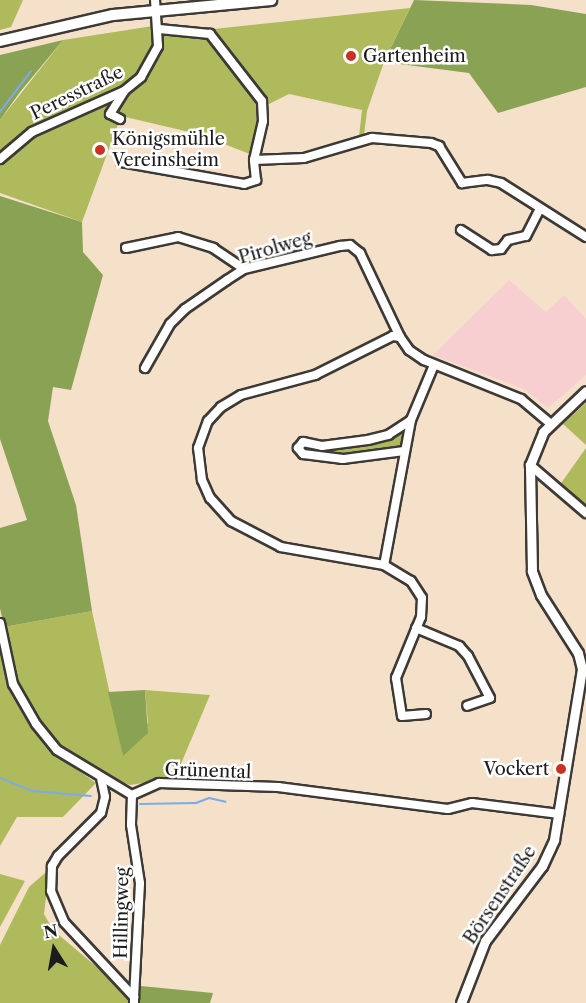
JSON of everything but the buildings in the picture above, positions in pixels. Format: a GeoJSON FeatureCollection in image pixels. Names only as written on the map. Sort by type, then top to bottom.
{"type":"FeatureCollection","features":[{"type":"Feature","properties":{"kind":"main road"},"geometry":{"type":"LineString","coordinates":[[0,41],[156,5],[271,0]]}},
{"type":"Feature","properties":{"kind":"street","name":"Peresstraße"},"geometry":{"type":"LineString","coordinates":[[0,159],[16,143],[49,122],[124,91],[150,67],[159,29],[156,5]]}},
{"type":"Feature","properties":{"kind":"street"},"geometry":{"type":"LineString","coordinates":[[121,162],[250,184],[256,180],[254,160],[263,122],[262,101],[210,34],[200,30],[159,29]]}},
{"type":"Feature","properties":{"kind":"street"},"geometry":{"type":"LineString","coordinates":[[120,119],[110,114],[124,91]]}},
{"type":"Feature","properties":{"kind":"street"},"geometry":{"type":"LineString","coordinates":[[254,160],[304,158],[367,138],[431,143],[439,146],[462,183],[493,180],[586,237]]}},
{"type":"Feature","properties":{"kind":"street"},"geometry":{"type":"LineString","coordinates":[[461,230],[492,250],[501,249],[508,240],[526,236],[540,209]]}},
{"type":"Feature","properties":{"kind":"street"},"geometry":{"type":"LineString","coordinates":[[126,249],[154,239],[178,237],[213,248],[244,269]]}},
{"type":"Feature","properties":{"kind":"street","name":"Pirolweg"},"geometry":{"type":"LineString","coordinates":[[145,368],[153,348],[185,309],[244,269],[350,245],[360,253],[400,337]]}},
{"type":"Feature","properties":{"kind":"street"},"geometry":{"type":"LineString","coordinates":[[426,714],[402,716],[396,682],[423,608],[418,589],[384,565],[306,554],[250,534],[210,498],[202,480],[198,448],[208,421],[230,401],[303,380],[388,338],[400,337],[413,354],[434,365],[521,399],[550,423]]}},
{"type":"Feature","properties":{"kind":"street"},"geometry":{"type":"LineString","coordinates":[[384,565],[411,420],[434,365]]}},
{"type":"Feature","properties":{"kind":"street"},"geometry":{"type":"LineString","coordinates":[[584,662],[541,595],[532,571],[530,465],[537,440],[550,423],[586,391]]}},
{"type":"Feature","properties":{"kind":"street"},"geometry":{"type":"LineString","coordinates":[[404,451],[343,459],[302,454],[298,448],[303,442],[322,446],[368,440],[388,435],[411,420]]}},
{"type":"Feature","properties":{"kind":"street"},"geometry":{"type":"LineString","coordinates":[[530,465],[586,513]]}},
{"type":"Feature","properties":{"kind":"street"},"geometry":{"type":"LineString","coordinates":[[0,623],[20,700],[57,750],[132,795]]}},
{"type":"Feature","properties":{"kind":"street"},"geometry":{"type":"LineString","coordinates":[[416,628],[459,646],[468,656],[490,699],[467,706]]}},
{"type":"Feature","properties":{"kind":"street","name":"Börsenstraße"},"geometry":{"type":"LineString","coordinates":[[461,1003],[485,941],[550,852],[574,731],[584,662]]}},
{"type":"Feature","properties":{"kind":"street"},"geometry":{"type":"LineString","coordinates":[[101,778],[105,802],[101,813],[58,856],[52,866],[51,891],[64,922],[134,1000]]}},
{"type":"Feature","properties":{"kind":"street","name":"Grünental"},"geometry":{"type":"LineString","coordinates":[[132,795],[159,783],[278,787],[448,809],[472,803],[559,814]]}},
{"type":"Feature","properties":{"kind":"street","name":"Hillingweg"},"geometry":{"type":"LineString","coordinates":[[132,795],[131,825],[140,883],[134,1000]]}},
{"type":"Feature","properties":{"kind":"shaded area"},"geometry":{"type":"Polygon","coordinates":[[[509,280],[546,312],[564,295],[586,319],[586,375],[548,408],[524,389],[433,355],[509,280]]]}},
{"type":"Feature","properties":{"kind":"green space"},"geometry":{"type":"Polygon","coordinates":[[[0,0],[23,0],[11,27],[0,30],[0,0]]]}},
{"type":"Feature","properties":{"kind":"green space"},"geometry":{"type":"Polygon","coordinates":[[[414,0],[531,5],[586,14],[586,87],[498,113],[469,73],[384,62],[414,0]]]}},
{"type":"Feature","properties":{"kind":"green space"},"geometry":{"type":"Polygon","coordinates":[[[410,8],[384,62],[367,111],[364,135],[359,136],[362,110],[289,94],[261,108],[254,150],[250,154],[198,134],[121,116],[82,222],[0,193],[0,120],[63,40],[153,26],[167,34],[410,8]]]}},
{"type":"Feature","properties":{"kind":"green space"},"geometry":{"type":"Polygon","coordinates":[[[63,40],[20,92],[0,120],[0,55],[63,40]]]}},
{"type":"Feature","properties":{"kind":"green space"},"geometry":{"type":"Polygon","coordinates":[[[0,196],[82,222],[83,252],[103,275],[71,390],[53,387],[48,421],[76,505],[92,611],[4,627],[0,608],[0,528],[27,520],[0,439],[0,196]]]}},
{"type":"Feature","properties":{"kind":"green space"},"geometry":{"type":"Polygon","coordinates":[[[586,403],[586,445],[563,424],[586,403]]]}},
{"type":"Feature","properties":{"kind":"green space"},"geometry":{"type":"Polygon","coordinates":[[[403,432],[401,447],[396,451],[338,455],[312,452],[380,442],[403,432]]]}},
{"type":"Feature","properties":{"kind":"green space"},"geometry":{"type":"Polygon","coordinates":[[[586,448],[586,509],[559,486],[586,448]]]}},
{"type":"Feature","properties":{"kind":"green space"},"geometry":{"type":"Polygon","coordinates":[[[92,611],[123,755],[148,723],[145,690],[210,695],[175,778],[130,785],[104,775],[66,752],[38,722],[15,681],[4,627],[92,611]]]}},
{"type":"Feature","properties":{"kind":"green space"},"geometry":{"type":"Polygon","coordinates":[[[0,641],[9,682],[29,720],[52,752],[96,783],[63,817],[17,817],[0,846],[0,641]]]}},
{"type":"Feature","properties":{"kind":"green space"},"geometry":{"type":"Polygon","coordinates":[[[145,690],[148,733],[123,756],[108,692],[145,690]]]}},
{"type":"Feature","properties":{"kind":"green space"},"geometry":{"type":"Polygon","coordinates":[[[45,873],[49,873],[44,914],[53,930],[124,990],[131,1003],[0,1003],[0,945],[29,887],[45,873]]]}},
{"type":"Feature","properties":{"kind":"green space"},"geometry":{"type":"Polygon","coordinates":[[[0,874],[25,881],[0,927],[0,874]]]}},
{"type":"Feature","properties":{"kind":"green space"},"geometry":{"type":"Polygon","coordinates":[[[141,986],[213,993],[210,1003],[139,1003],[141,986]]]}},
{"type":"Feature","properties":{"kind":"waterway"},"geometry":{"type":"LineString","coordinates":[[0,112],[31,71]]}},
{"type":"Feature","properties":{"kind":"waterway"},"geometry":{"type":"LineString","coordinates":[[0,778],[33,791],[91,796]]}},
{"type":"Feature","properties":{"kind":"waterway"},"geometry":{"type":"LineString","coordinates":[[140,804],[196,803],[209,798],[226,802]]}},
{"type":"Feature","properties":{"kind":"place","name":"Gartenheim"},"geometry":{"type":"Point","coordinates":[351,56]}},
{"type":"Feature","properties":{"kind":"place","name":"Königsmühle Vereinsheim"},"geometry":{"type":"Point","coordinates":[100,150]}},
{"type":"Feature","properties":{"kind":"place","name":"Vockert"},"geometry":{"type":"Point","coordinates":[561,769]}}]}
